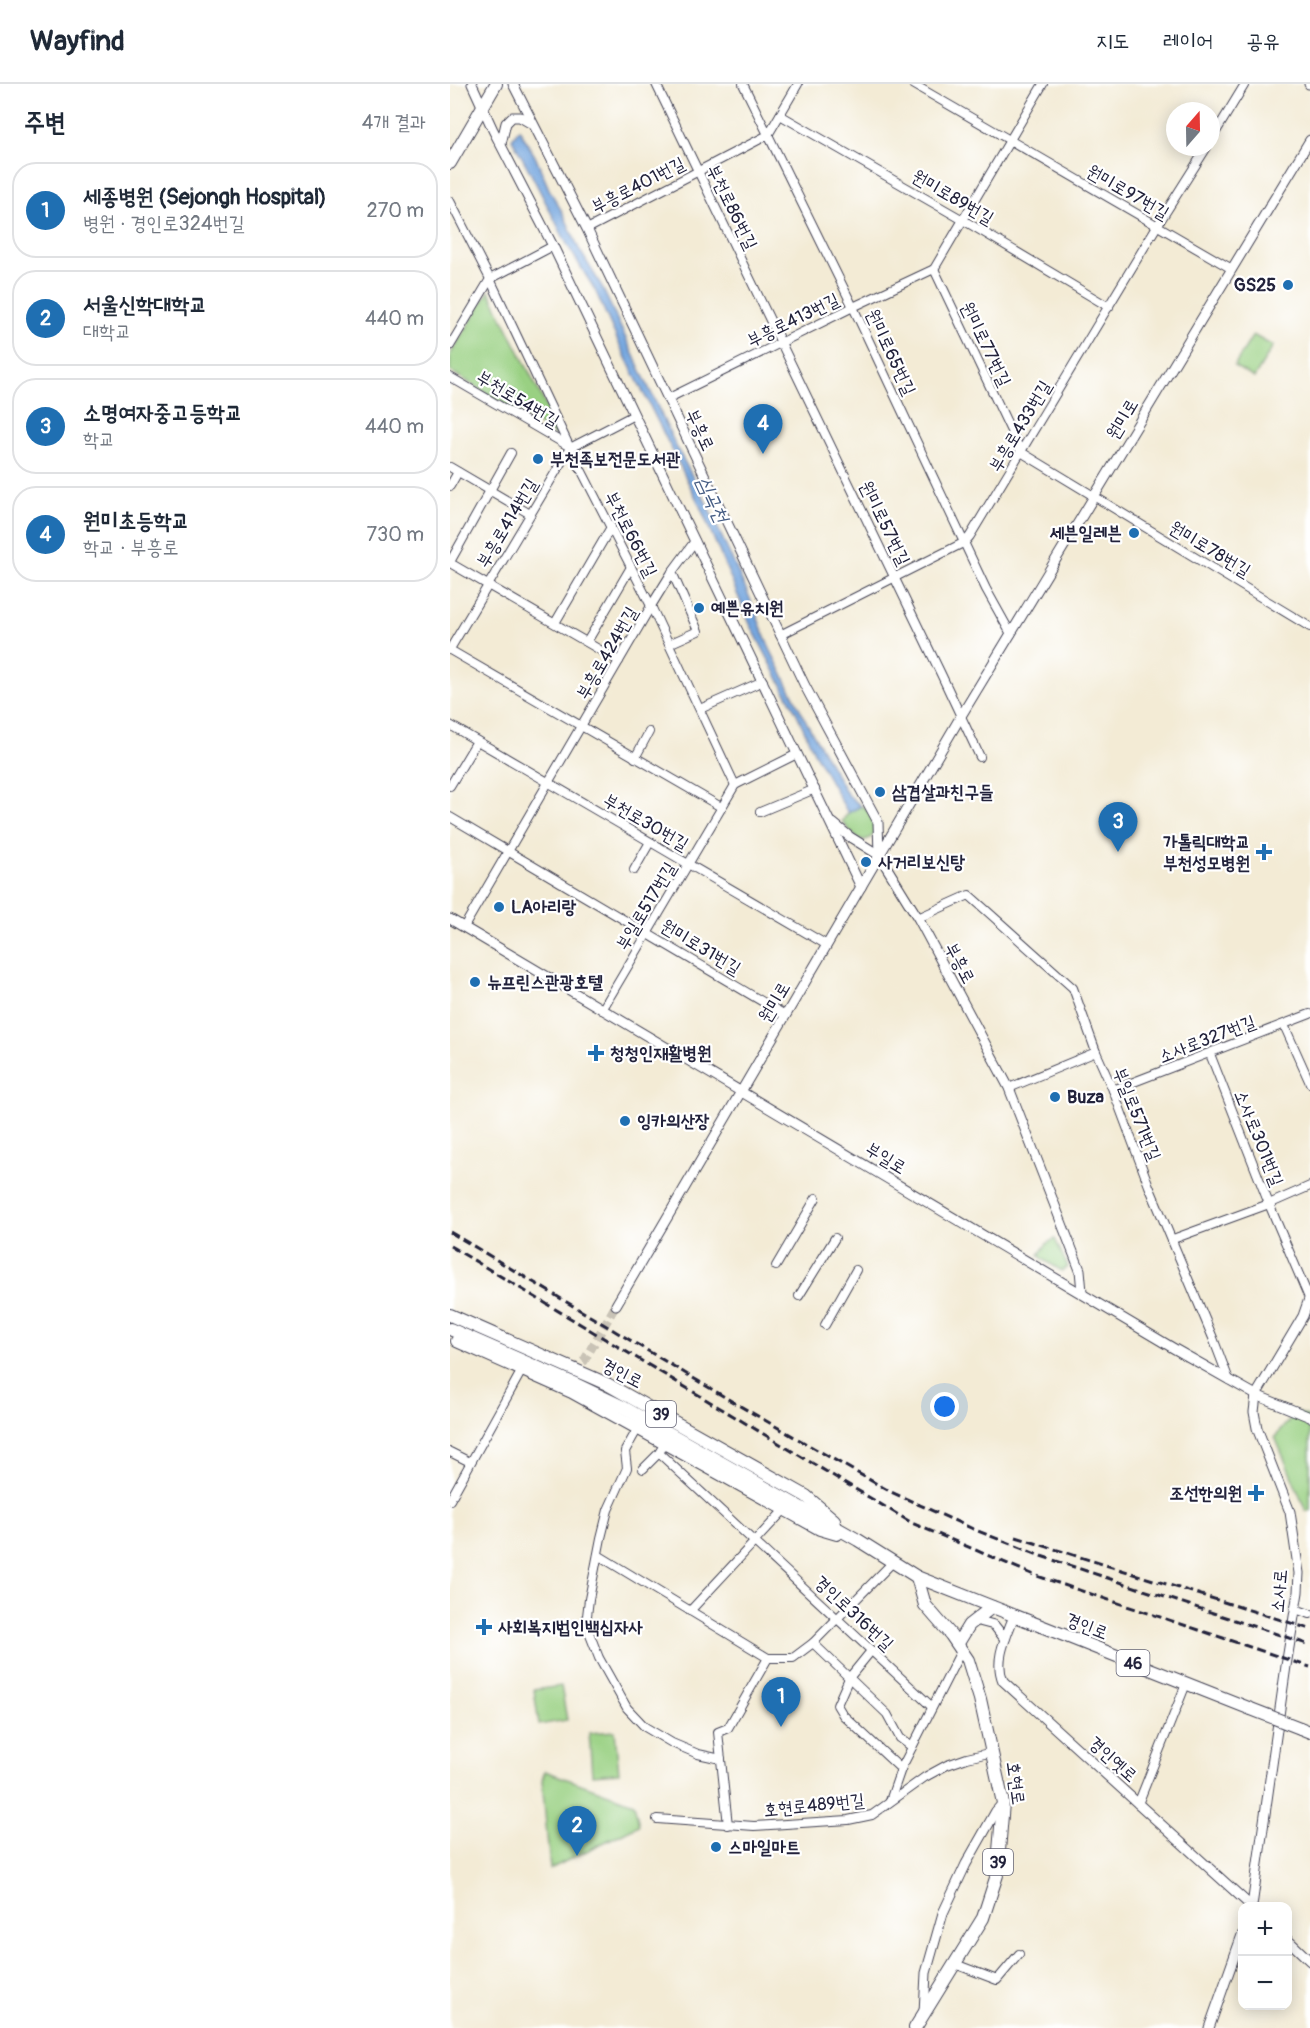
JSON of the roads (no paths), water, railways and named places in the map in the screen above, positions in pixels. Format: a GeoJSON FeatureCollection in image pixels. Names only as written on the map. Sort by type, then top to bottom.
{"type":"FeatureCollection","features":[{"type":"Feature","properties":{"kind":"main road"},"geometry":{"type":"LineString","coordinates":[[450,163],[496,84]]}},
{"type":"Feature","properties":{"kind":"main road","name":"경인로"},"geometry":{"type":"LineString","coordinates":[[450,1316],[607,1384],[806,1496],[858,1540]]}},
{"type":"Feature","properties":{"kind":"main road","name":"경인로"},"geometry":{"type":"LineString","coordinates":[[450,1329],[623,1407],[858,1540],[917,1577],[1305,1730]]}},
{"type":"Feature","properties":{"kind":"main road","name":"경인로"},"geometry":{"type":"LineString","coordinates":[[450,1338],[572,1392],[638,1428],[662,1448],[785,1509],[820,1529],[858,1540]]}},
{"type":"Feature","properties":{"kind":"main road","name":"호현로"},"geometry":{"type":"LineString","coordinates":[[915,2028],[983,1918],[997,1875],[1003,1803],[993,1752],[968,1660],[960,1646],[925,1605],[917,1577]]}},
{"type":"Feature","properties":{"kind":"main road"},"geometry":{"type":"LineString","coordinates":[[960,1646],[963,1633],[992,1607]]}},
{"type":"Feature","properties":{"kind":"street","name":"부흥로"},"geometry":{"type":"LineString","coordinates":[[472,84],[553,246],[861,886]]}},
{"type":"Feature","properties":{"kind":"street","name":"부흥로"},"geometry":{"type":"LineString","coordinates":[[513,84],[587,229],[825,726],[878,822],[879,855]]}},
{"type":"Feature","properties":{"kind":"street","name":"부천로86번길"},"geometry":{"type":"LineString","coordinates":[[656,84],[781,342]]}},
{"type":"Feature","properties":{"kind":"street","name":"원미로65번길"},"geometry":{"type":"LineString","coordinates":[[743,84],[853,307],[986,589],[1011,634]]}},
{"type":"Feature","properties":{"kind":"street"},"geometry":{"type":"LineString","coordinates":[[768,135],[798,84]]}},
{"type":"Feature","properties":{"kind":"street","name":"원미로97번길"},"geometry":{"type":"LineString","coordinates":[[913,84],[1232,269]]}},
{"type":"Feature","properties":{"kind":"street"},"geometry":{"type":"LineString","coordinates":[[934,269],[1043,84]]}},
{"type":"Feature","properties":{"kind":"street"},"geometry":{"type":"LineString","coordinates":[[1220,125],[1245,84]]}},
{"type":"Feature","properties":{"kind":"street","name":"원미로89번길"},"geometry":{"type":"LineString","coordinates":[[780,115],[1109,307]]}},
{"type":"Feature","properties":{"kind":"street"},"geometry":{"type":"LineString","coordinates":[[501,145],[506,123],[512,117],[520,117],[534,126]]}},
{"type":"Feature","properties":{"kind":"street","name":"부흥로401번길"},"geometry":{"type":"LineString","coordinates":[[587,229],[768,135]]}},
{"type":"Feature","properties":{"kind":"street","name":"원미로"},"geometry":{"type":"LineString","coordinates":[[616,1305],[879,855],[1310,140]]}},
{"type":"Feature","properties":{"kind":"street","name":"부흥로433번길"},"geometry":{"type":"LineString","coordinates":[[964,542],[1201,156]]}},
{"type":"Feature","properties":{"kind":"street","name":"부천로66번길"},"geometry":{"type":"LineString","coordinates":[[450,201],[570,447],[651,606],[735,785]]}},
{"type":"Feature","properties":{"kind":"street"},"geometry":{"type":"LineString","coordinates":[[450,346],[490,279],[553,246]]}},
{"type":"Feature","properties":{"kind":"street","name":"부흥로413번길"},"geometry":{"type":"LineString","coordinates":[[667,399],[934,269]]}},
{"type":"Feature","properties":{"kind":"street","name":"원미로77번길"},"geometry":{"type":"LineString","coordinates":[[934,269],[1021,452]]}},
{"type":"Feature","properties":{"kind":"street","name":"원미로57번길"},"geometry":{"type":"LineString","coordinates":[[781,342],[962,716]]}},
{"type":"Feature","properties":{"kind":"street","name":"부천로54번길"},"geometry":{"type":"LineString","coordinates":[[450,376],[570,447]]}},
{"type":"Feature","properties":{"kind":"street"},"geometry":{"type":"LineString","coordinates":[[570,447],[634,415]]}},
{"type":"Feature","properties":{"kind":"street","name":"부흥로414번길"},"geometry":{"type":"LineString","coordinates":[[450,649],[570,447]]}},
{"type":"Feature","properties":{"kind":"street"},"geometry":{"type":"LineString","coordinates":[[1021,452],[1094,496]]}},
{"type":"Feature","properties":{"kind":"street"},"geometry":{"type":"LineString","coordinates":[[511,453],[450,562],[620,661]]}},
{"type":"Feature","properties":{"kind":"street"},"geometry":{"type":"LineString","coordinates":[[450,467],[530,514]]}},
{"type":"Feature","properties":{"kind":"street"},"geometry":{"type":"LineString","coordinates":[[450,486],[458,472]]}},
{"type":"Feature","properties":{"kind":"street","name":"원미로78번길"},"geometry":{"type":"LineString","coordinates":[[1094,496],[1310,627]]}},
{"type":"Feature","properties":{"kind":"street"},"geometry":{"type":"LineString","coordinates":[[555,623],[611,527]]}},
{"type":"Feature","properties":{"kind":"street","name":"부흥로424번길"},"geometry":{"type":"LineString","coordinates":[[464,927],[651,606],[695,541]]}},
{"type":"Feature","properties":{"kind":"street"},"geometry":{"type":"LineString","coordinates":[[780,635],[964,542]]}},
{"type":"Feature","properties":{"kind":"street"},"geometry":{"type":"LineString","coordinates":[[587,642],[631,567]]}},
{"type":"Feature","properties":{"kind":"street"},"geometry":{"type":"LineString","coordinates":[[669,644],[698,631],[672,572]]}},
{"type":"Feature","properties":{"kind":"street"},"geometry":{"type":"LineString","coordinates":[[450,649],[722,807]]}},
{"type":"Feature","properties":{"kind":"street"},"geometry":{"type":"LineString","coordinates":[[700,709],[763,681]]}},
{"type":"Feature","properties":{"kind":"street"},"geometry":{"type":"LineString","coordinates":[[962,716],[980,757]]}},
{"type":"Feature","properties":{"kind":"street","name":"부천로30번길"},"geometry":{"type":"LineString","coordinates":[[450,725],[826,945]]}},
{"type":"Feature","properties":{"kind":"street"},"geometry":{"type":"LineString","coordinates":[[635,758],[650,732]]}},
{"type":"Feature","properties":{"kind":"street"},"geometry":{"type":"LineString","coordinates":[[450,786],[477,741]]}},
{"type":"Feature","properties":{"kind":"street"},"geometry":{"type":"LineString","coordinates":[[735,785],[797,754]]}},
{"type":"Feature","properties":{"kind":"street","name":"부일로517번길"},"geometry":{"type":"LineString","coordinates":[[602,1010],[735,785]]}},
{"type":"Feature","properties":{"kind":"street"},"geometry":{"type":"LineString","coordinates":[[760,812],[815,789]]}},
{"type":"Feature","properties":{"kind":"street","name":"원미로31번길"},"geometry":{"type":"LineString","coordinates":[[450,817],[785,1015]]}},
{"type":"Feature","properties":{"kind":"street","name":"부흥로"},"geometry":{"type":"LineString","coordinates":[[831,820],[850,837],[879,855],[918,918],[1009,1088],[1080,1270],[1082,1292]]}},
{"type":"Feature","properties":{"kind":"street"},"geometry":{"type":"LineString","coordinates":[[634,870],[650,842]]}},
{"type":"Feature","properties":{"kind":"street","name":"부일로571번길"},"geometry":{"type":"LineString","coordinates":[[918,918],[969,895],[1073,988],[1096,1052],[1228,1380]]}},
{"type":"Feature","properties":{"kind":"street","name":"부일로"},"geometry":{"type":"LineString","coordinates":[[450,919],[1228,1380],[1256,1395],[1310,1418]]}},
{"type":"Feature","properties":{"kind":"street","name":"소사로327번길"},"geometry":{"type":"LineString","coordinates":[[1113,1090],[1310,1014]]}},
{"type":"Feature","properties":{"kind":"street"},"geometry":{"type":"LineString","coordinates":[[1284,1025],[1310,1083]]}},
{"type":"Feature","properties":{"kind":"street"},"geometry":{"type":"LineString","coordinates":[[1009,1088],[1096,1052]]}},
{"type":"Feature","properties":{"kind":"street","name":"소사로301번길"},"geometry":{"type":"LineString","coordinates":[[1209,1054],[1269,1204],[1310,1297]]}},
{"type":"Feature","properties":{"kind":"street"},"geometry":{"type":"LineString","coordinates":[[1173,1239],[1269,1204],[1310,1186]]}},
{"type":"Feature","properties":{"kind":"street"},"geometry":{"type":"LineString","coordinates":[[776,1266],[816,1198]]}},
{"type":"Feature","properties":{"kind":"street"},"geometry":{"type":"LineString","coordinates":[[799,1296],[835,1238]]}},
{"type":"Feature","properties":{"kind":"street"},"geometry":{"type":"LineString","coordinates":[[825,1325],[856,1270]]}},
{"type":"Feature","properties":{"kind":"street"},"geometry":{"type":"LineString","coordinates":[[1256,1395],[1307,1317],[1310,1297]]}},
{"type":"Feature","properties":{"kind":"street"},"geometry":{"type":"LineString","coordinates":[[450,1323],[560,1373]]}},
{"type":"Feature","properties":{"kind":"street"},"geometry":{"type":"LineString","coordinates":[[450,1500],[522,1370]]}},
{"type":"Feature","properties":{"kind":"street"},"geometry":{"type":"LineString","coordinates":[[586,1384],[835,1521]]}},
{"type":"Feature","properties":{"kind":"street","name":"소사로"},"geometry":{"type":"LineString","coordinates":[[1253,1902],[1299,1573],[1290,1512],[1257,1428],[1254,1412],[1256,1395]]}},
{"type":"Feature","properties":{"kind":"street"},"geometry":{"type":"LineString","coordinates":[[638,1428],[625,1451],[627,1468],[608,1510],[589,1599],[587,1616],[590,1635],[599,1658],[627,1708],[645,1727],[672,1743],[698,1754],[721,1759]]}},
{"type":"Feature","properties":{"kind":"street"},"geometry":{"type":"LineString","coordinates":[[643,1469],[662,1448]]}},
{"type":"Feature","properties":{"kind":"street","name":"경인로"},"geometry":{"type":"LineString","coordinates":[[662,1448],[754,1541]]}},
{"type":"Feature","properties":{"kind":"street"},"geometry":{"type":"LineString","coordinates":[[450,1452],[470,1462]]}},
{"type":"Feature","properties":{"kind":"street"},"geometry":{"type":"LineString","coordinates":[[690,1611],[785,1509]]}},
{"type":"Feature","properties":{"kind":"street","name":"경인로316번길"},"geometry":{"type":"LineString","coordinates":[[754,1541],[932,1707]]}},
{"type":"Feature","properties":{"kind":"street"},"geometry":{"type":"LineString","coordinates":[[598,1555],[768,1658],[793,1658],[813,1643],[893,1562]]}},
{"type":"Feature","properties":{"kind":"street"},"geometry":{"type":"LineString","coordinates":[[1295,1609],[1310,1614]]}},
{"type":"Feature","properties":{"kind":"street","name":"경인옛로"},"geometry":{"type":"LineString","coordinates":[[1014,1616],[1005,1639],[1000,1664],[1000,1673],[1004,1681],[1248,1902]]}},
{"type":"Feature","properties":{"kind":"street"},"geometry":{"type":"LineString","coordinates":[[975,1620],[994,1625],[1005,1639]]}},
{"type":"Feature","properties":{"kind":"street"},"geometry":{"type":"LineString","coordinates":[[813,1643],[887,1714],[900,1738],[912,1747]]}},
{"type":"Feature","properties":{"kind":"street"},"geometry":{"type":"LineString","coordinates":[[890,1801],[901,1769],[960,1646]]}},
{"type":"Feature","properties":{"kind":"street"},"geometry":{"type":"LineString","coordinates":[[871,1651],[849,1678],[837,1705],[843,1715],[901,1769]]}},
{"type":"Feature","properties":{"kind":"street"},"geometry":{"type":"LineString","coordinates":[[728,1826],[718,1732],[728,1728],[768,1658]]}},
{"type":"Feature","properties":{"kind":"street"},"geometry":{"type":"LineString","coordinates":[[1138,1804],[1186,1684]]}},
{"type":"Feature","properties":{"kind":"street","name":"호현로489번길"},"geometry":{"type":"LineString","coordinates":[[657,1819],[728,1826],[848,1820],[872,1815],[925,1777],[947,1765],[993,1752]]}},
{"type":"Feature","properties":{"kind":"street"},"geometry":{"type":"LineString","coordinates":[[924,2013],[926,1973],[943,1913],[966,1864],[996,1811],[1003,1803]]}},
{"type":"Feature","properties":{"kind":"street"},"geometry":{"type":"LineString","coordinates":[[1292,1945],[1310,1961]]}},
{"type":"Feature","properties":{"kind":"street"},"geometry":{"type":"LineString","coordinates":[[1209,2028],[1238,1946]]}},
{"type":"Feature","properties":{"kind":"street"},"geometry":{"type":"LineString","coordinates":[[955,1964],[997,1980],[1019,1954]]}},
{"type":"Feature","properties":{"kind":"water"},"geometry":{"type":"Polygon","coordinates":[[[519,129],[535,156],[579,249],[601,285],[676,446],[703,496],[749,596],[770,649],[807,723],[847,794],[861,806],[848,813],[814,752],[750,624],[699,504],[621,348],[595,290],[568,246],[512,139],[519,129]]]}},
{"type":"Feature","properties":{"kind":"tunnel"},"geometry":{"type":"LineString","coordinates":[[560,1373],[570,1373],[584,1361],[616,1305]]}},
{"type":"Feature","properties":{"kind":"railway"},"geometry":{"type":"LineString","coordinates":[[450,1232],[733,1402],[891,1492],[973,1529],[1041,1556],[1310,1645]]}},
{"type":"Feature","properties":{"kind":"railway"},"geometry":{"type":"LineString","coordinates":[[450,1246],[912,1523],[1034,1575],[1310,1667]]}},
{"type":"Feature","properties":{"kind":"railway"},"geometry":{"type":"LineString","coordinates":[[1016,1537],[1310,1629]]}},
{"type":"Feature","properties":{"kind":"place","name":"GS25"},"geometry":{"type":"Point","coordinates":[1288,285]}},
{"type":"Feature","properties":{"kind":"place","name":"원미초등학교"},"geometry":{"type":"Point","coordinates":[763,454]}},
{"type":"Feature","properties":{"kind":"place","name":"부천족보전문도서관"},"geometry":{"type":"Point","coordinates":[538,459]}},
{"type":"Feature","properties":{"kind":"place","name":"세븐일레븐"},"geometry":{"type":"Point","coordinates":[1134,533]}},
{"type":"Feature","properties":{"kind":"place","name":"예쁜유치원"},"geometry":{"type":"Point","coordinates":[699,608]}},
{"type":"Feature","properties":{"kind":"place","name":"삼겹살과친구들"},"geometry":{"type":"Point","coordinates":[880,792]}},
{"type":"Feature","properties":{"kind":"place","name":"소명여자중고등학교"},"geometry":{"type":"Point","coordinates":[1118,852]}},
{"type":"Feature","properties":{"kind":"place","name":"가톨릭대학교 부천성모병원"},"geometry":{"type":"Point","coordinates":[1264,852]}},
{"type":"Feature","properties":{"kind":"place","name":"사거리보신탕"},"geometry":{"type":"Point","coordinates":[866,862]}},
{"type":"Feature","properties":{"kind":"place","name":"LA아리랑"},"geometry":{"type":"Point","coordinates":[499,907]}},
{"type":"Feature","properties":{"kind":"place","name":"뉴프린스관광호텔"},"geometry":{"type":"Point","coordinates":[475,982]}},
{"type":"Feature","properties":{"kind":"place","name":"청청인재활병원"},"geometry":{"type":"Point","coordinates":[596,1053]}},
{"type":"Feature","properties":{"kind":"place","name":"Buza"},"geometry":{"type":"Point","coordinates":[1055,1097]}},
{"type":"Feature","properties":{"kind":"place","name":"잉카의산장"},"geometry":{"type":"Point","coordinates":[625,1121]}},
{"type":"Feature","properties":{"kind":"place","name":"조선한의원"},"geometry":{"type":"Point","coordinates":[1256,1493]}},
{"type":"Feature","properties":{"kind":"place","name":"사회복지법인백십자사"},"geometry":{"type":"Point","coordinates":[484,1627]}},
{"type":"Feature","properties":{"kind":"place","name":"세종병원 (Sejongh Hospital)"},"geometry":{"type":"Point","coordinates":[781,1727]}},
{"type":"Feature","properties":{"kind":"place","name":"스마일마트"},"geometry":{"type":"Point","coordinates":[716,1847]}},
{"type":"Feature","properties":{"kind":"place","name":"서울신학대학교"},"geometry":{"type":"Point","coordinates":[577,1856]}},
{"type":"Feature","properties":{"kind":"water label","name":"심곡천"},"geometry":{"type":"Point","coordinates":[713,499]}}]}
